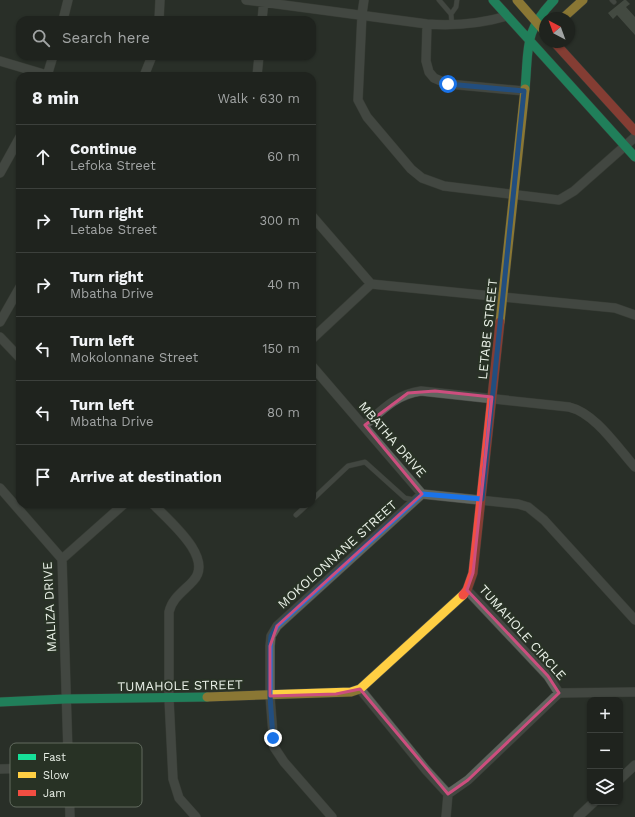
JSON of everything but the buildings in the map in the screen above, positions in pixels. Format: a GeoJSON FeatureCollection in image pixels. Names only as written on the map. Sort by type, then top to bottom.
{"type":"FeatureCollection","features":[{"type":"Feature","properties":{"kind":"street"},"geometry":{"type":"LineString","coordinates":[[64,16],[68,0]]}},
{"type":"Feature","properties":{"kind":"street"},"geometry":{"type":"LineString","coordinates":[[158,16],[160,0]]}},
{"type":"Feature","properties":{"kind":"street"},"geometry":{"type":"LineString","coordinates":[[246,0],[264,1],[427,24],[452,25],[480,23],[507,16]]}},
{"type":"Feature","properties":{"kind":"street"},"geometry":{"type":"LineString","coordinates":[[364,0],[358,100],[361,108],[372,122],[411,169],[422,178],[444,186],[559,200],[574,191],[635,137]]}},
{"type":"Feature","properties":{"kind":"street"},"geometry":{"type":"LineString","coordinates":[[493,0],[635,158]]}},
{"type":"Feature","properties":{"kind":"street"},"geometry":{"type":"LineString","coordinates":[[517,0],[539,25]]}},
{"type":"Feature","properties":{"kind":"street"},"geometry":{"type":"LineString","coordinates":[[535,20],[554,0]]}},
{"type":"Feature","properties":{"kind":"street"},"geometry":{"type":"LineString","coordinates":[[569,12],[582,0]]}},
{"type":"Feature","properties":{"kind":"street"},"geometry":{"type":"LineString","coordinates":[[262,16],[264,1]]}},
{"type":"Feature","properties":{"kind":"street","name":"LETABE STREET"},"geometry":{"type":"LineString","coordinates":[[467,590],[473,573],[482,499],[527,70],[528,38],[535,20]]}},
{"type":"Feature","properties":{"kind":"street"},"geometry":{"type":"LineString","coordinates":[[427,24],[426,61],[429,72],[434,78],[448,84],[524,91]]}},
{"type":"Feature","properties":{"kind":"street"},"geometry":{"type":"LineString","coordinates":[[559,48],[635,131]]}},
{"type":"Feature","properties":{"kind":"street","name":"LETABE STREET"},"geometry":{"type":"LineString","coordinates":[[527,70],[538,49]]}},
{"type":"Feature","properties":{"kind":"street"},"geometry":{"type":"LineString","coordinates":[[48,72],[52,60]]}},
{"type":"Feature","properties":{"kind":"street"},"geometry":{"type":"LineString","coordinates":[[146,72],[150,60]]}},
{"type":"Feature","properties":{"kind":"street"},"geometry":{"type":"LineString","coordinates":[[257,72],[259,60]]}},
{"type":"Feature","properties":{"kind":"street"},"geometry":{"type":"LineString","coordinates":[[0,61],[37,72]]}},
{"type":"Feature","properties":{"kind":"street"},"geometry":{"type":"LineString","coordinates":[[0,173],[16,144]]}},
{"type":"Feature","properties":{"kind":"street"},"geometry":{"type":"LineString","coordinates":[[316,221],[371,284],[615,308],[635,315]]}},
{"type":"Feature","properties":{"kind":"street"},"geometry":{"type":"LineString","coordinates":[[316,335],[371,284]]}},
{"type":"Feature","properties":{"kind":"street"},"geometry":{"type":"LineString","coordinates":[[0,322],[16,294]]}},
{"type":"Feature","properties":{"kind":"street"},"geometry":{"type":"LineString","coordinates":[[0,337],[16,354]]}},
{"type":"Feature","properties":{"kind":"street","name":"MBATHA DRIVE"},"geometry":{"type":"LineString","coordinates":[[316,371],[422,494],[482,499],[528,506],[635,620]]}},
{"type":"Feature","properties":{"kind":"street"},"geometry":{"type":"LineString","coordinates":[[365,426],[389,404],[408,393],[435,391],[577,409],[592,420],[635,467]]}},
{"type":"Feature","properties":{"kind":"street","name":"MALIZA DRIVE"},"geometry":{"type":"LineString","coordinates":[[0,488],[16,506]]}},
{"type":"Feature","properties":{"kind":"street","name":"MOKOLONNANE STREET"},"geometry":{"type":"LineString","coordinates":[[270,696],[271,636],[277,626],[422,494]]}},
{"type":"Feature","properties":{"kind":"street","name":"MALIZA DRIVE"},"geometry":{"type":"LineString","coordinates":[[17,508],[62,559],[67,743]]}},
{"type":"Feature","properties":{"kind":"street"},"geometry":{"type":"LineString","coordinates":[[62,559],[119,508]]}},
{"type":"Feature","properties":{"kind":"street"},"geometry":{"type":"LineString","coordinates":[[157,508],[193,548],[199,560],[200,567],[198,576],[176,598],[171,605],[169,612],[169,699],[173,779],[175,789],[180,798],[196,817]]}},
{"type":"Feature","properties":{"kind":"street","name":"TUMAHOLE CIRCLE"},"geometry":{"type":"LineString","coordinates":[[360,689],[453,606],[467,590],[548,676],[559,693],[468,780],[448,794]]}},
{"type":"Feature","properties":{"kind":"street"},"geometry":{"type":"LineString","coordinates":[[360,689],[426,770],[448,794],[446,817]]}},
{"type":"Feature","properties":{"kind":"street","name":"TUMAHOLE STREET"},"geometry":{"type":"LineString","coordinates":[[0,702],[65,699],[169,699],[336,694],[360,689]]}},
{"type":"Feature","properties":{"kind":"street"},"geometry":{"type":"LineString","coordinates":[[559,693],[635,692]]}},
{"type":"Feature","properties":{"kind":"street"},"geometry":{"type":"LineString","coordinates":[[270,696],[274,747],[284,762],[332,817]]}},
{"type":"Feature","properties":{"kind":"street"},"geometry":{"type":"LineString","coordinates":[[623,776],[635,765]]}},
{"type":"Feature","properties":{"kind":"street"},"geometry":{"type":"LineString","coordinates":[[0,770],[10,770]]}},
{"type":"Feature","properties":{"kind":"street"},"geometry":{"type":"LineString","coordinates":[[578,817],[591,805]]}},
{"type":"Feature","properties":{"kind":"street","name":"MALIZA DRIVE"},"geometry":{"type":"LineString","coordinates":[[70,807],[70,817]]}},
{"type":"Feature","properties":{"kind":"lane"},"geometry":{"type":"LineString","coordinates":[[439,0],[451,14],[452,25]]}},
{"type":"Feature","properties":{"kind":"lane"},"geometry":{"type":"LineString","coordinates":[[451,14],[456,7],[457,0]]}},
{"type":"Feature","properties":{"kind":"lane"},"geometry":{"type":"LineString","coordinates":[[316,496],[348,466],[365,462],[405,498],[415,500]]}},
{"type":"Feature","properties":{"kind":"lane"},"geometry":{"type":"LineString","coordinates":[[296,516],[304,508]]}},
{"type":"Feature","properties":{"kind":"highlighted area"},"geometry":{"type":"Polygon","coordinates":[[[435,391],[492,397],[473,573],[467,590],[548,676],[559,693],[468,780],[448,794],[360,689],[336,694],[270,696],[270,646],[277,626],[422,494],[365,425],[408,393],[435,391]]]}},
{"type":"Feature","properties":{"kind":"traffic: fast"},"geometry":{"type":"LineString","coordinates":[[493,0],[635,157]]}},
{"type":"Feature","properties":{"kind":"traffic: fast"},"geometry":{"type":"LineString","coordinates":[[525,89],[529,41],[532,31],[544,11],[554,0]]}},
{"type":"Feature","properties":{"kind":"traffic: fast"},"geometry":{"type":"LineString","coordinates":[[0,702],[65,699],[207,697]]}},
{"type":"Feature","properties":{"kind":"traffic: slow"},"geometry":{"type":"LineString","coordinates":[[517,0],[539,25]]}},
{"type":"Feature","properties":{"kind":"traffic: slow"},"geometry":{"type":"LineString","coordinates":[[570,12],[583,0]]}},
{"type":"Feature","properties":{"kind":"traffic: slow"},"geometry":{"type":"LineString","coordinates":[[500,322],[525,89]]}},
{"type":"Feature","properties":{"kind":"traffic: slow"},"geometry":{"type":"LineString","coordinates":[[207,697],[351,692],[360,689],[463,595]]}},
{"type":"Feature","properties":{"kind":"traffic: jam"},"geometry":{"type":"LineString","coordinates":[[559,48],[635,131]]}},
{"type":"Feature","properties":{"kind":"traffic: jam"},"geometry":{"type":"LineString","coordinates":[[463,595],[467,590],[473,573],[500,322]]}},
{"type":"Feature","properties":{"kind":"route"},"geometry":{"type":"LineString","coordinates":[[273,738],[270,696],[270,646],[271,636],[277,626],[422,494],[482,499],[524,91],[448,84]]}}]}
